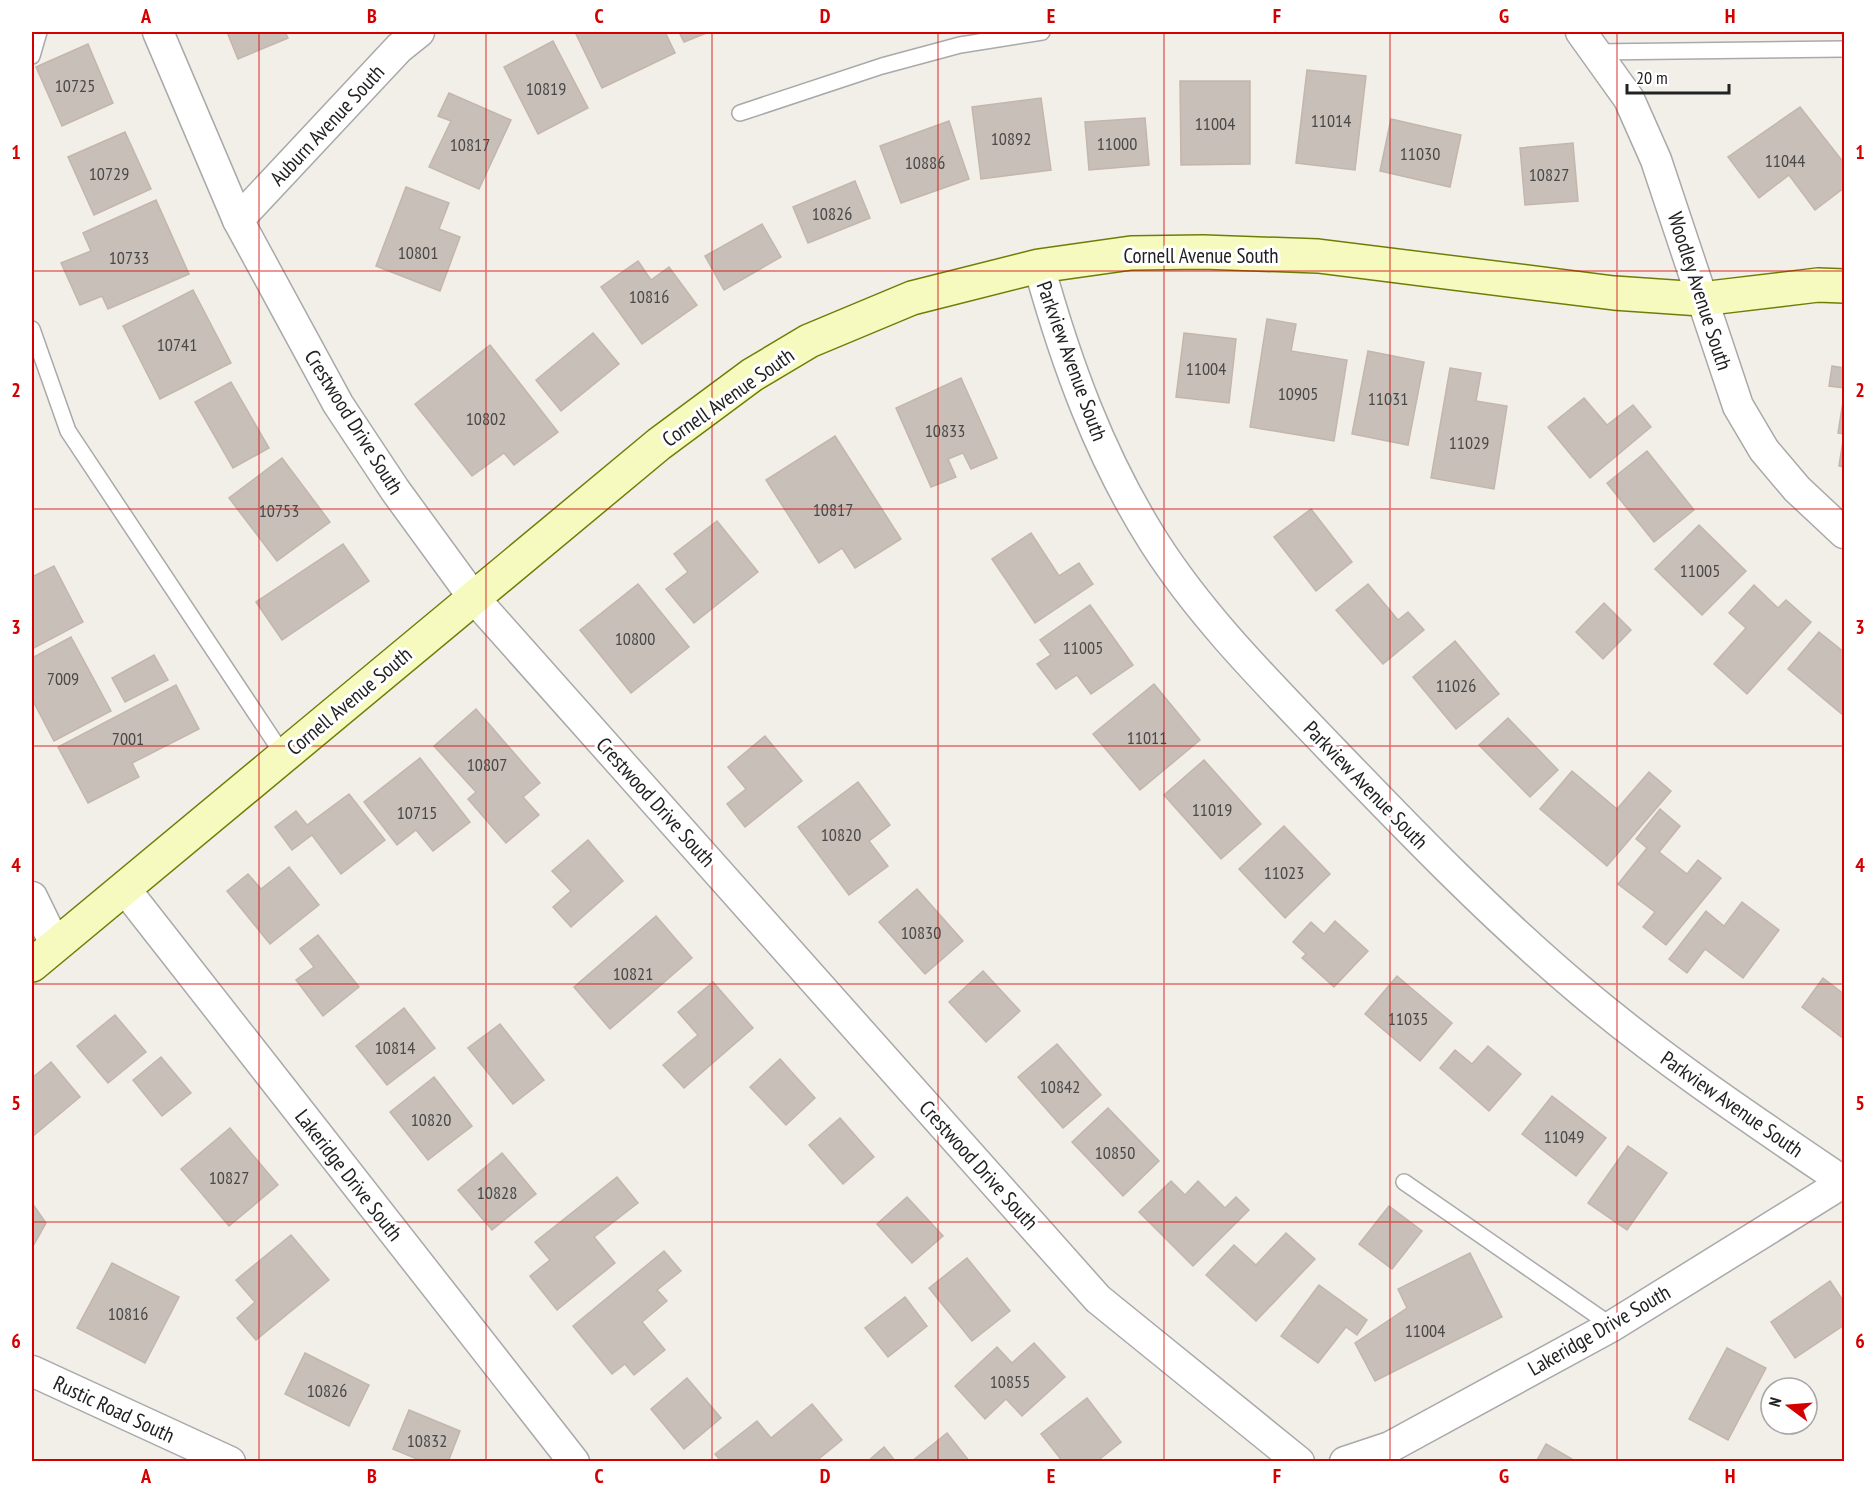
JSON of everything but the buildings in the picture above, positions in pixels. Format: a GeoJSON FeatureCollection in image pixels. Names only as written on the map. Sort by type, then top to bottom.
{"type":"FeatureCollection","features":[{"type":"Feature","properties":{"kind":"street","name":"Crestwood Drive South"},"geometry":{"type":"LineString","coordinates":[[158,32],[238,220],[338,404],[395,490],[473,597],[1098,1299],[1299,1461]]}},
{"type":"Feature","properties":{"kind":"street","name":"Auburn Avenue South"},"geometry":{"type":"LineString","coordinates":[[238,220],[399,48],[418,32]]}},
{"type":"Feature","properties":{"kind":"street","name":"Woodley Avenue South"},"geometry":{"type":"LineString","coordinates":[[1588,42],[1629,99],[1656,160],[1738,406],[1764,450],[1797,489],[1845,533]]}},
{"type":"Feature","properties":{"kind":"street","name":"Cornell Avenue South"},"geometry":{"type":"LineString","coordinates":[[44,956],[659,444],[752,375],[809,341],[912,298],[1038,266],[1131,253],[1203,252],[1318,256],[1614,293],[1701,299],[1806,286],[1845,286]]}},
{"type":"Feature","properties":{"kind":"street","name":"Parkview Avenue South"},"geometry":{"type":"LineString","coordinates":[[1038,266],[1057,331],[1091,425],[1154,543],[1214,621],[1305,722],[1433,855],[1580,990],[1708,1091],[1844,1182]]}},
{"type":"Feature","properties":{"kind":"street","name":"Lakeridge Drive South"},"geometry":{"type":"LineString","coordinates":[[125,889],[574,1461]]}},
{"type":"Feature","properties":{"kind":"street"},"geometry":{"type":"LineString","coordinates":[[32,897],[44,956]]}},
{"type":"Feature","properties":{"kind":"street","name":"Lakeridge Drive South"},"geometry":{"type":"LineString","coordinates":[[1345,1461],[1390,1447],[1612,1326],[1844,1182]]}},
{"type":"Feature","properties":{"kind":"street","name":"Rustic Road South"},"geometry":{"type":"LineString","coordinates":[[32,1371],[230,1461]]}},
{"type":"Feature","properties":{"kind":"lane"},"geometry":{"type":"LineString","coordinates":[[32,56],[39,32]]}},
{"type":"Feature","properties":{"kind":"lane"},"geometry":{"type":"LineString","coordinates":[[740,113],[882,66],[960,45],[1042,32]]}},
{"type":"Feature","properties":{"kind":"lane"},"geometry":{"type":"LineString","coordinates":[[1588,42],[1845,49]]}},
{"type":"Feature","properties":{"kind":"lane"},"geometry":{"type":"LineString","coordinates":[[32,329],[68,431],[285,756]]}},
{"type":"Feature","properties":{"kind":"lane"},"geometry":{"type":"LineString","coordinates":[[1404,1182],[1612,1326]]}}]}
